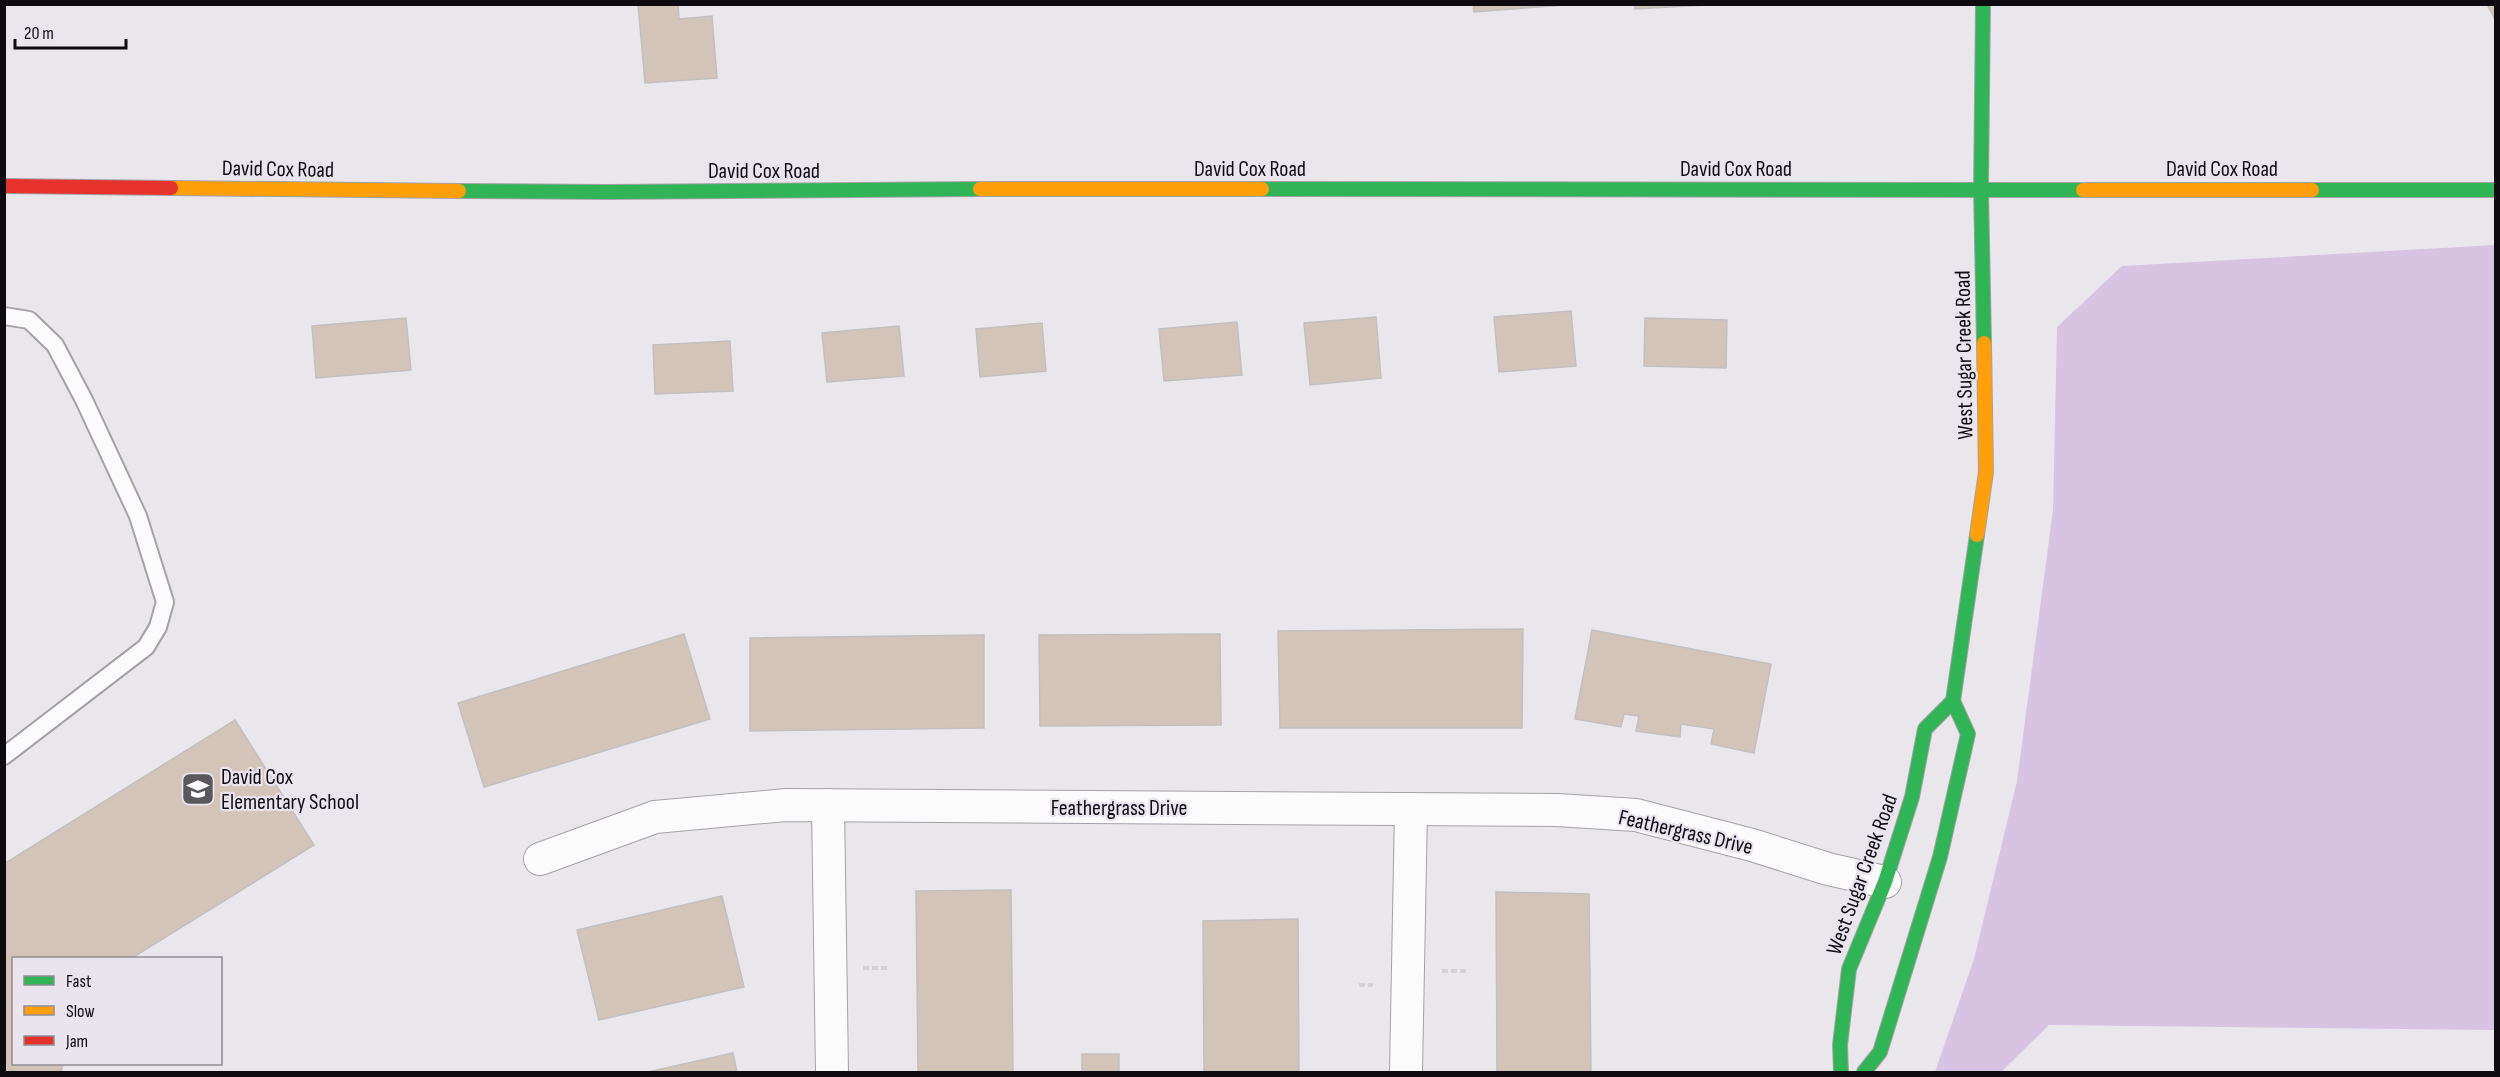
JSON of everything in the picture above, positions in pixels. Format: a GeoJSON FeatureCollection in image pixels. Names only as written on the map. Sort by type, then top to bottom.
{"type":"FeatureCollection","features":[{"type":"Feature","properties":{"kind":"main road","name":"West Sugar Creek Road"},"geometry":{"type":"LineString","coordinates":[[1841,1072],[1840,1046],[1849,969],[1885,882],[1912,797],[1925,729],[1953,701],[1986,471],[1981,189],[1983,4]]}},
{"type":"Feature","properties":{"kind":"main road","name":"David Cox Road"},"geometry":{"type":"LineString","coordinates":[[4,186],[608,192],[1050,189],[2496,190]]}},
{"type":"Feature","properties":{"kind":"main road"},"geometry":{"type":"LineString","coordinates":[[1864,1072],[1880,1053],[1940,857],[1968,734],[1953,701]]}},
{"type":"Feature","properties":{"kind":"street","name":"Feathergrass Drive"},"geometry":{"type":"LineString","coordinates":[[540,859],[655,817],[786,806],[1557,810],[1636,815],[1752,845],[1828,869],[1885,882]]}},
{"type":"Feature","properties":{"kind":"street"},"geometry":{"type":"LineString","coordinates":[[828,806],[832,1072]]}},
{"type":"Feature","properties":{"kind":"street"},"geometry":{"type":"LineString","coordinates":[[1406,1072],[1411,809]]}},
{"type":"Feature","properties":{"kind":"lane"},"geometry":{"type":"LineString","coordinates":[[4,316],[29,320],[55,345],[138,516],[165,602],[158,627],[146,647],[4,756]]}},
{"type":"Feature","properties":{"kind":"shaded area"},"geometry":{"type":"Polygon","coordinates":[[[2495,245],[2495,1030],[2049,1025],[2001,1072],[1935,1072],[1974,959],[2017,781],[2053,510],[2057,327],[2122,266],[2495,245]]]}},
{"type":"Feature","properties":{"kind":"building"},"geometry":{"type":"Polygon","coordinates":[[[638,4],[678,4],[679,19],[712,16],[717,78],[645,83],[638,4]]]}},
{"type":"Feature","properties":{"kind":"building"},"geometry":{"type":"Polygon","coordinates":[[[1473,4],[1564,4],[1564,5],[1474,12],[1473,4]]]}},
{"type":"Feature","properties":{"kind":"building"},"geometry":{"type":"Polygon","coordinates":[[[1635,4],[1724,4],[1635,9],[1635,4]]]}},
{"type":"Feature","properties":{"kind":"building"},"geometry":{"type":"Polygon","coordinates":[[[2487,4],[2496,4],[2496,22],[2487,4]]]}},
{"type":"Feature","properties":{"kind":"building"},"geometry":{"type":"Polygon","coordinates":[[[1571,311],[1576,366],[1499,372],[1494,317],[1571,311]]]}},
{"type":"Feature","properties":{"kind":"building"},"geometry":{"type":"Polygon","coordinates":[[[1376,317],[1381,378],[1310,385],[1304,323],[1376,317]]]}},
{"type":"Feature","properties":{"kind":"building"},"geometry":{"type":"Polygon","coordinates":[[[406,318],[411,370],[316,378],[312,326],[406,318]]]}},
{"type":"Feature","properties":{"kind":"building"},"geometry":{"type":"Polygon","coordinates":[[[1645,318],[1727,320],[1726,368],[1644,366],[1645,318]]]}},
{"type":"Feature","properties":{"kind":"building"},"geometry":{"type":"Polygon","coordinates":[[[1237,322],[1242,375],[1164,381],[1159,329],[1237,322]]]}},
{"type":"Feature","properties":{"kind":"building"},"geometry":{"type":"Polygon","coordinates":[[[1042,323],[1046,371],[980,377],[976,329],[1042,323]]]}},
{"type":"Feature","properties":{"kind":"building"},"geometry":{"type":"Polygon","coordinates":[[[899,326],[904,376],[827,382],[822,333],[899,326]]]}},
{"type":"Feature","properties":{"kind":"building"},"geometry":{"type":"Polygon","coordinates":[[[730,341],[733,391],[655,394],[653,345],[730,341]]]}},
{"type":"Feature","properties":{"kind":"building"},"geometry":{"type":"Polygon","coordinates":[[[1523,629],[1522,728],[1280,728],[1278,631],[1523,629]]]}},
{"type":"Feature","properties":{"kind":"building"},"geometry":{"type":"Polygon","coordinates":[[[1592,630],[1771,664],[1754,753],[1711,744],[1714,729],[1681,724],[1680,737],[1636,731],[1639,716],[1624,714],[1621,727],[1575,719],[1592,630]]]}},
{"type":"Feature","properties":{"kind":"building"},"geometry":{"type":"Polygon","coordinates":[[[684,634],[710,719],[484,787],[458,703],[684,634]]]}},
{"type":"Feature","properties":{"kind":"building"},"geometry":{"type":"Polygon","coordinates":[[[1220,634],[1221,725],[1040,726],[1039,635],[1220,634]]]}},
{"type":"Feature","properties":{"kind":"building"},"geometry":{"type":"Polygon","coordinates":[[[984,635],[984,728],[750,731],[750,638],[984,635]]]}},
{"type":"Feature","properties":{"kind":"building"},"geometry":{"type":"Polygon","coordinates":[[[235,720],[314,845],[134,957],[12,957],[12,1065],[63,1065],[61,1072],[4,1072],[4,864],[235,720]]]}},
{"type":"Feature","properties":{"kind":"building"},"geometry":{"type":"Polygon","coordinates":[[[1011,890],[1013,1072],[918,1072],[916,891],[1011,890]]]}},
{"type":"Feature","properties":{"kind":"building"},"geometry":{"type":"Polygon","coordinates":[[[1496,892],[1589,894],[1591,1072],[1497,1072],[1496,892]]]}},
{"type":"Feature","properties":{"kind":"building"},"geometry":{"type":"Polygon","coordinates":[[[722,896],[744,987],[599,1020],[577,930],[722,896]]]}},
{"type":"Feature","properties":{"kind":"building"},"geometry":{"type":"Polygon","coordinates":[[[1298,919],[1299,1072],[1204,1072],[1203,921],[1298,919]]]}},
{"type":"Feature","properties":{"kind":"building"},"geometry":{"type":"Polygon","coordinates":[[[733,1053],[737,1072],[648,1072],[733,1053]]]}},
{"type":"Feature","properties":{"kind":"building"},"geometry":{"type":"Polygon","coordinates":[[[1082,1054],[1119,1054],[1119,1072],[1082,1072],[1082,1054]]]}},
{"type":"Feature","properties":{"kind":"traffic: fast"},"geometry":{"type":"LineString","coordinates":[[1983,4],[1981,189],[1984,343]]}},
{"type":"Feature","properties":{"kind":"traffic: fast"},"geometry":{"type":"LineString","coordinates":[[459,191],[980,189]]}},
{"type":"Feature","properties":{"kind":"traffic: fast"},"geometry":{"type":"LineString","coordinates":[[1262,189],[2083,190]]}},
{"type":"Feature","properties":{"kind":"traffic: fast"},"geometry":{"type":"LineString","coordinates":[[2312,190],[2496,190]]}},
{"type":"Feature","properties":{"kind":"traffic: fast"},"geometry":{"type":"LineString","coordinates":[[1864,1072],[1880,1052],[1940,857],[1968,734],[1953,701],[1977,535]]}},
{"type":"Feature","properties":{"kind":"traffic: fast"},"geometry":{"type":"LineString","coordinates":[[1841,1072],[1840,1045],[1849,969],[1885,882],[1912,797],[1925,729],[1953,701]]}},
{"type":"Feature","properties":{"kind":"traffic: slow"},"geometry":{"type":"LineString","coordinates":[[171,188],[459,191]]}},
{"type":"Feature","properties":{"kind":"traffic: slow"},"geometry":{"type":"LineString","coordinates":[[980,189],[1262,189]]}},
{"type":"Feature","properties":{"kind":"traffic: slow"},"geometry":{"type":"LineString","coordinates":[[2083,190],[2312,190]]}},
{"type":"Feature","properties":{"kind":"traffic: slow"},"geometry":{"type":"LineString","coordinates":[[1977,535],[1986,472],[1984,343]]}},
{"type":"Feature","properties":{"kind":"traffic: jam"},"geometry":{"type":"LineString","coordinates":[[4,186],[171,188]]}},
{"type":"Feature","properties":{"kind":"place","name":"David Cox Elementary School"},"geometry":{"type":"Point","coordinates":[198,789]}}]}
